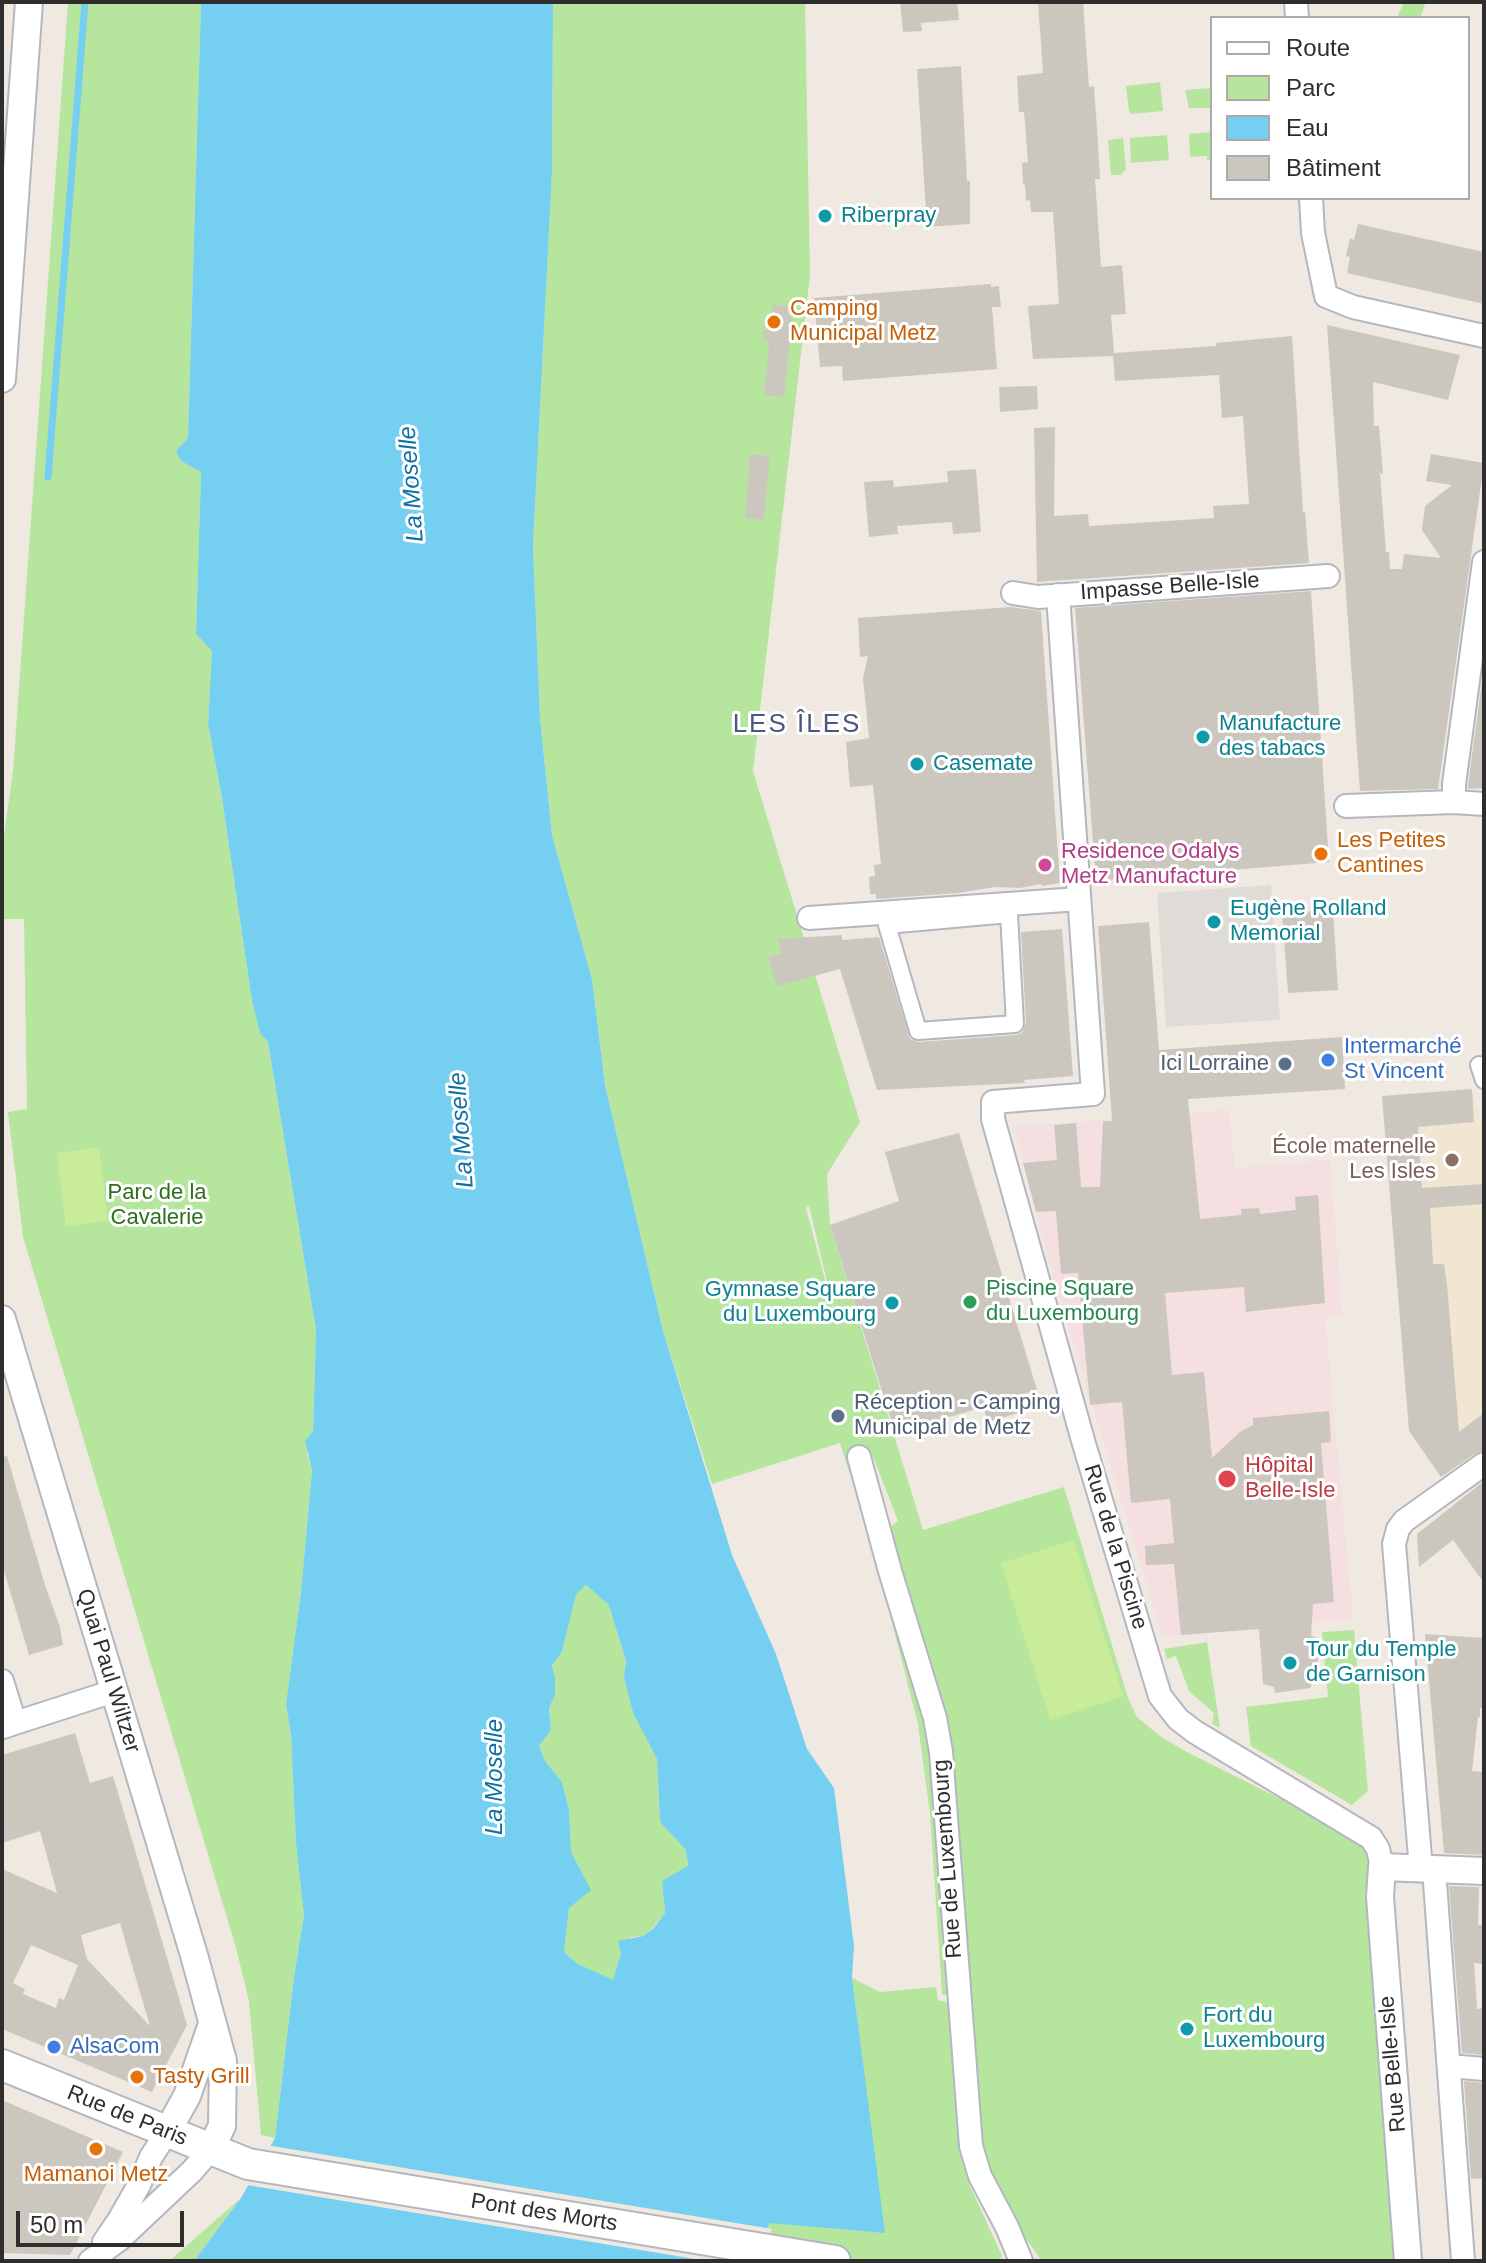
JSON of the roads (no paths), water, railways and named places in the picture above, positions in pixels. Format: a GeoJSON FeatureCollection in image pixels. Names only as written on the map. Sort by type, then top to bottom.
{"type":"FeatureCollection","features":[{"type":"Feature","properties":{"kind":"main road","name":"Rue de Paris"},"geometry":{"type":"LineString","coordinates":[[2,2065],[252,2165]]}},
{"type":"Feature","properties":{"kind":"main road","name":"Pont des Morts"},"geometry":{"type":"LineString","coordinates":[[252,2165],[835,2261]]}},
{"type":"Feature","properties":{"kind":"street"},"geometry":{"type":"LineString","coordinates":[[2,379],[4,317],[29,2]]}},
{"type":"Feature","properties":{"kind":"street"},"geometry":{"type":"LineString","coordinates":[[1311,200],[1313,233],[1326,296],[1353,307],[1484,336]]}},
{"type":"Feature","properties":{"kind":"street"},"geometry":{"type":"LineString","coordinates":[[1454,802],[1484,562]]}},
{"type":"Feature","properties":{"kind":"street","name":"Impasse Belle-Isle"},"geometry":{"type":"LineString","coordinates":[[1013,593],[1038,597],[1328,576]]}},
{"type":"Feature","properties":{"kind":"street"},"geometry":{"type":"LineString","coordinates":[[809,918],[1079,899],[1058,595]]}},
{"type":"Feature","properties":{"kind":"street"},"geometry":{"type":"LineString","coordinates":[[1346,806],[1454,802],[1484,804]]}},
{"type":"Feature","properties":{"kind":"street","name":"Rue de la Piscine"},"geometry":{"type":"LineString","coordinates":[[1079,899],[1093,1094],[993,1102],[993,1119],[1145,1649],[1166,1706],[1178,1719],[1371,1838],[1378,1849],[1382,1867]]}},
{"type":"Feature","properties":{"kind":"street"},"geometry":{"type":"LineString","coordinates":[[1009,914],[1015,1024],[918,1031],[887,925],[1009,914]]}},
{"type":"Feature","properties":{"kind":"street","name":"Quai Paul Wiltzer"},"geometry":{"type":"LineString","coordinates":[[2,1319],[194,1955],[223,2061],[222,2126],[210,2150],[120,2239],[90,2261]]}},
{"type":"Feature","properties":{"kind":"street","name":"Rue de Luxembourg"},"geometry":{"type":"LineString","coordinates":[[859,1457],[935,1718],[941,1752],[971,2146],[980,2176],[1021,2261]]}},
{"type":"Feature","properties":{"kind":"street"},"geometry":{"type":"LineString","coordinates":[[1463,2261],[1449,2066],[1394,1544],[1398,1529],[1424,1506],[1484,1464]]}},
{"type":"Feature","properties":{"kind":"street"},"geometry":{"type":"LineString","coordinates":[[2,1681],[9,1725],[114,1691]]}},
{"type":"Feature","properties":{"kind":"street"},"geometry":{"type":"LineString","coordinates":[[1382,1867],[1484,1871]]}},
{"type":"Feature","properties":{"kind":"street","name":"Rue Belle-Isle"},"geometry":{"type":"LineString","coordinates":[[1382,1867],[1380,1897],[1408,2261]]}},
{"type":"Feature","properties":{"kind":"street","name":"Quai Paul Wiltzer"},"geometry":{"type":"LineString","coordinates":[[90,2261],[119,2220],[187,2096],[212,2024]]}},
{"type":"Feature","properties":{"kind":"street"},"geometry":{"type":"LineString","coordinates":[[1449,2066],[1484,2069]]}},
{"type":"Feature","properties":{"kind":"water","name":"La Moselle"},"geometry":{"type":"Polygon","coordinates":[[[201,2],[553,2],[552,172],[533,546],[540,718],[552,835],[592,979],[605,1085],[663,1331],[732,1555],[776,1654],[807,1749],[834,1788],[854,1946],[852,1978],[885,2233],[770,2223],[751,2261],[194,2261],[241,2198],[275,2138],[304,1915],[286,1704],[301,1592],[312,1470],[305,1441],[313,1431],[316,1330],[268,1042],[260,1033],[252,1001],[208,724],[212,651],[196,634],[201,472],[181,461],[176,451],[188,438],[201,2]],[[586,1585],[576,1594],[562,1652],[552,1665],[555,1695],[549,1708],[551,1730],[539,1746],[545,1761],[562,1782],[569,1810],[571,1852],[591,1890],[569,1908],[564,1952],[578,1964],[613,1980],[621,1953],[618,1941],[643,1936],[653,1929],[665,1913],[662,1881],[688,1866],[686,1850],[660,1822],[657,1759],[633,1713],[624,1678],[626,1661],[609,1605],[586,1585]]]}},
{"type":"Feature","properties":{"kind":"waterway"},"geometry":{"type":"LineString","coordinates":[[48,477],[85,2]]}},
{"type":"Feature","properties":{"kind":"place","name":"Riberpray"},"geometry":{"type":"Point","coordinates":[825,216]}},
{"type":"Feature","properties":{"kind":"place","name":"Camping Municipal Metz"},"geometry":{"type":"Point","coordinates":[774,322]}},
{"type":"Feature","properties":{"kind":"place","name":"Manufacture des tabacs"},"geometry":{"type":"Point","coordinates":[1203,737]}},
{"type":"Feature","properties":{"kind":"place","name":"Casemate"},"geometry":{"type":"Point","coordinates":[917,764]}},
{"type":"Feature","properties":{"kind":"place","name":"Les Petites Cantines"},"geometry":{"type":"Point","coordinates":[1321,854]}},
{"type":"Feature","properties":{"kind":"place","name":"Residence Odalys Metz Manufacture"},"geometry":{"type":"Point","coordinates":[1045,865]}},
{"type":"Feature","properties":{"kind":"place","name":"Eugène Rolland Memorial"},"geometry":{"type":"Point","coordinates":[1214,922]}},
{"type":"Feature","properties":{"kind":"place","name":"Intermarché St Vincent"},"geometry":{"type":"Point","coordinates":[1328,1060]}},
{"type":"Feature","properties":{"kind":"place","name":"Ici Lorraine"},"geometry":{"type":"Point","coordinates":[1285,1064]}},
{"type":"Feature","properties":{"kind":"place","name":"École maternelle Les Isles"},"geometry":{"type":"Point","coordinates":[1452,1160]}},
{"type":"Feature","properties":{"kind":"place","name":"Piscine Square du Luxembourg"},"geometry":{"type":"Point","coordinates":[970,1302]}},
{"type":"Feature","properties":{"kind":"place","name":"Gymnase Square du Luxembourg"},"geometry":{"type":"Point","coordinates":[892,1303]}},
{"type":"Feature","properties":{"kind":"place","name":"Réception - Camping Municipal de Metz"},"geometry":{"type":"Point","coordinates":[838,1416]}},
{"type":"Feature","properties":{"kind":"place","name":"Hôpital Belle-Isle"},"geometry":{"type":"Point","coordinates":[1227,1479]}},
{"type":"Feature","properties":{"kind":"place","name":"Tour du Temple de Garnison"},"geometry":{"type":"Point","coordinates":[1290,1663]}},
{"type":"Feature","properties":{"kind":"place","name":"Fort du Luxembourg"},"geometry":{"type":"Point","coordinates":[1187,2029]}},
{"type":"Feature","properties":{"kind":"place","name":"AlsaCom"},"geometry":{"type":"Point","coordinates":[54,2047]}},
{"type":"Feature","properties":{"kind":"place","name":"Tasty Grill"},"geometry":{"type":"Point","coordinates":[137,2077]}},
{"type":"Feature","properties":{"kind":"place","name":"Mamanoi Metz"},"geometry":{"type":"Point","coordinates":[96,2149]}},
{"type":"Feature","properties":{"kind":"district","name":"LES ÎLES"},"geometry":{"type":"Point","coordinates":[797,725]}},
{"type":"Feature","properties":{"kind":"park label","name":"Parc de la Cavalerie"},"geometry":{"type":"Point","coordinates":[157,1206]}}]}
